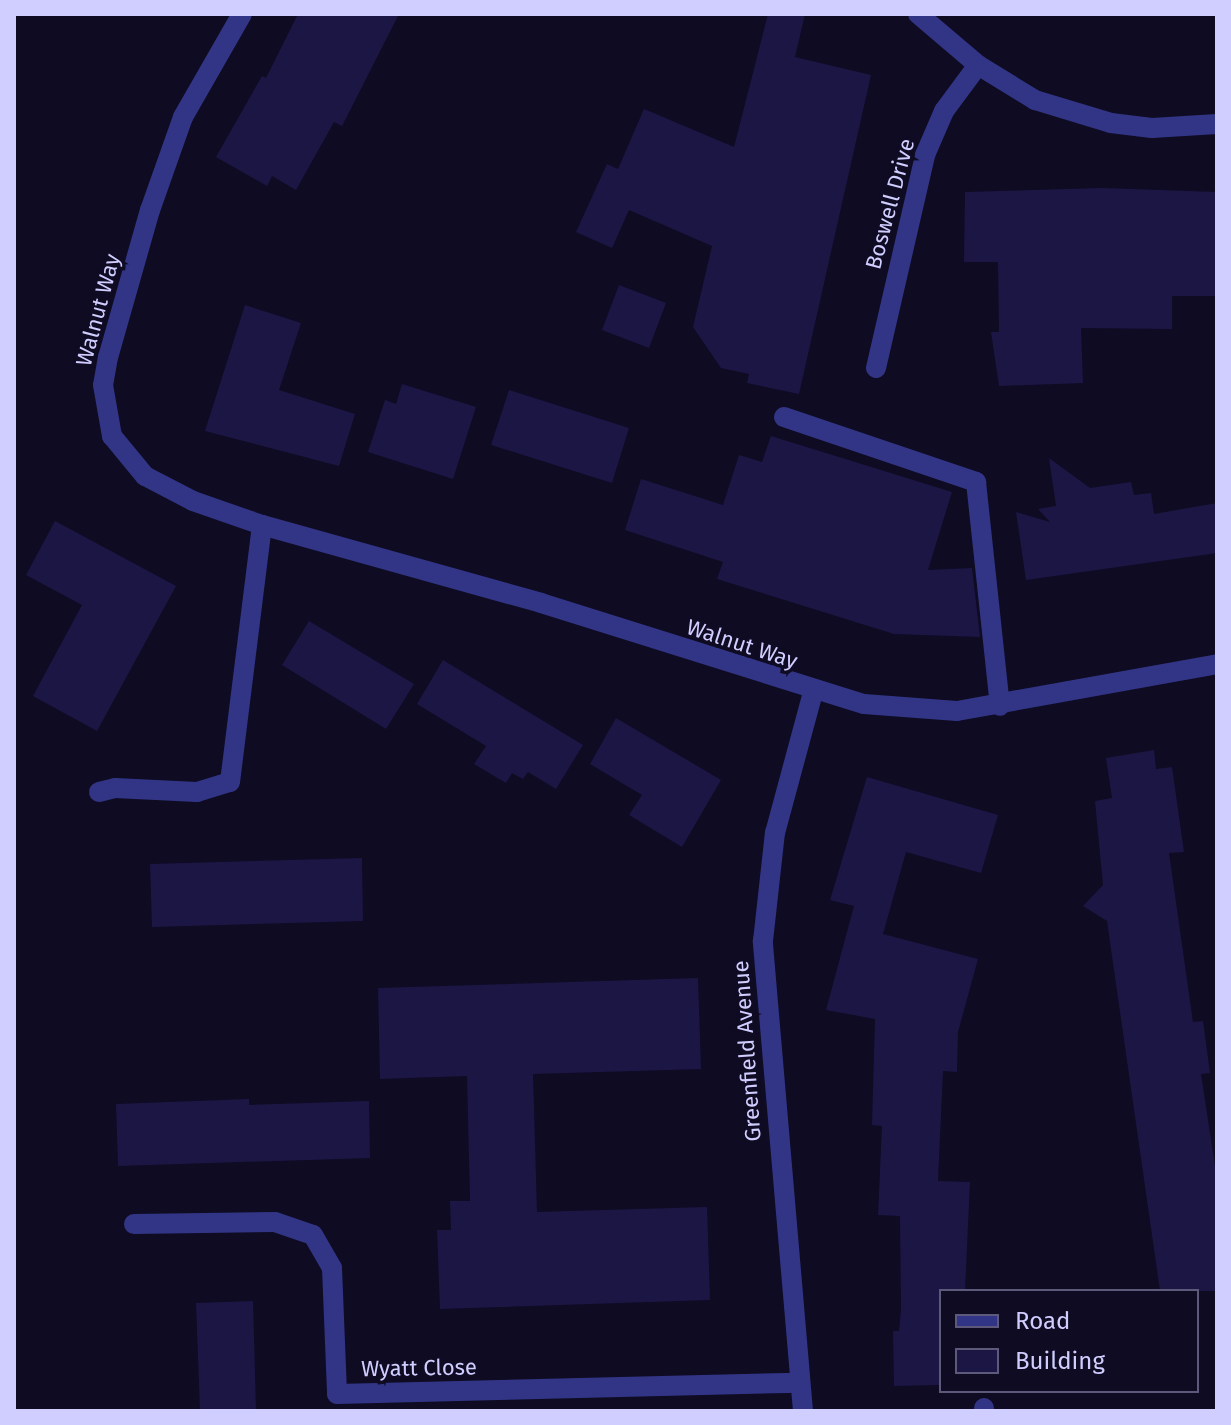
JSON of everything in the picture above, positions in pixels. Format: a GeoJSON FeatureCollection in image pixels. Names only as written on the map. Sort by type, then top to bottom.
{"type":"FeatureCollection","features":[{"type":"Feature","properties":{"kind":"street","name":"Walnut Way"},"geometry":{"type":"LineString","coordinates":[[242,14],[183,117],[150,210],[108,357],[103,385],[112,436],[145,476],[193,501],[262,525],[541,603],[813,692],[913,709],[1000,706],[1217,664]]}},
{"type":"Feature","properties":{"kind":"street"},"geometry":{"type":"LineString","coordinates":[[918,14],[978,65],[1035,100],[1074,114],[1152,128],[1217,124]]}},
{"type":"Feature","properties":{"kind":"street","name":"Boswell Drive"},"geometry":{"type":"LineString","coordinates":[[876,368],[925,155],[944,111],[978,65]]}},
{"type":"Feature","properties":{"kind":"street"},"geometry":{"type":"LineString","coordinates":[[784,417],[976,482],[1000,706]]}},
{"type":"Feature","properties":{"kind":"street"},"geometry":{"type":"LineString","coordinates":[[99,792],[115,788],[197,792],[230,782],[262,525]]}},
{"type":"Feature","properties":{"kind":"street","name":"Greenfield Avenue"},"geometry":{"type":"LineString","coordinates":[[803,1411],[763,941],[775,833],[813,692]]}},
{"type":"Feature","properties":{"kind":"street","name":"Wyatt Close"},"geometry":{"type":"LineString","coordinates":[[134,1224],[275,1222],[313,1235],[332,1268],[338,1402],[800,1383]]}},
{"type":"Feature","properties":{"kind":"building"},"geometry":{"type":"Polygon","coordinates":[[[298,14],[399,14],[342,126],[334,122],[296,190],[272,176],[267,186],[216,157],[262,76],[266,78],[298,14]]]}},
{"type":"Feature","properties":{"kind":"building"},"geometry":{"type":"Polygon","coordinates":[[[768,14],[805,14],[795,57],[871,75],[799,394],[747,383],[749,374],[721,368],[693,327],[712,246],[629,210],[612,248],[576,232],[607,164],[618,169],[644,109],[734,147],[768,14]]]}},
{"type":"Feature","properties":{"kind":"building"},"geometry":{"type":"Polygon","coordinates":[[[1102,188],[1217,192],[1217,296],[1172,296],[1172,329],[1081,328],[1083,383],[999,386],[991,332],[999,332],[998,262],[964,262],[965,192],[1102,188]]]}},
{"type":"Feature","properties":{"kind":"building"},"geometry":{"type":"Polygon","coordinates":[[[619,285],[666,303],[649,348],[602,330],[619,285]]]}},
{"type":"Feature","properties":{"kind":"building"},"geometry":{"type":"Polygon","coordinates":[[[245,305],[301,323],[279,390],[355,414],[339,466],[205,431],[245,305]]]}},
{"type":"Feature","properties":{"kind":"building"},"geometry":{"type":"Polygon","coordinates":[[[402,384],[476,407],[453,479],[368,452],[385,400],[396,404],[402,384]]]}},
{"type":"Feature","properties":{"kind":"building"},"geometry":{"type":"Polygon","coordinates":[[[509,390],[629,428],[612,483],[491,445],[509,390]]]}},
{"type":"Feature","properties":{"kind":"building"},"geometry":{"type":"Polygon","coordinates":[[[771,436],[952,492],[928,570],[972,568],[980,637],[894,634],[717,579],[723,562],[625,530],[641,479],[723,505],[739,455],[762,462],[771,436]]]}},
{"type":"Feature","properties":{"kind":"building"},"geometry":{"type":"Polygon","coordinates":[[[1049,458],[1090,488],[1131,482],[1134,495],[1151,493],[1154,514],[1217,503],[1217,553],[1026,580],[1016,512],[1050,522],[1038,509],[1056,506],[1049,458]]]}},
{"type":"Feature","properties":{"kind":"building"},"geometry":{"type":"Polygon","coordinates":[[[55,521],[176,586],[97,731],[33,696],[82,605],[26,575],[55,521]]]}},
{"type":"Feature","properties":{"kind":"building"},"geometry":{"type":"Polygon","coordinates":[[[309,621],[414,684],[386,729],[282,665],[309,621]]]}},
{"type":"Feature","properties":{"kind":"building"},"geometry":{"type":"Polygon","coordinates":[[[443,660],[583,745],[556,789],[528,772],[523,779],[512,773],[506,783],[474,764],[486,746],[417,704],[443,660]]]}},
{"type":"Feature","properties":{"kind":"building"},"geometry":{"type":"Polygon","coordinates":[[[616,718],[721,780],[682,847],[629,815],[642,795],[590,764],[616,718]]]}},
{"type":"Feature","properties":{"kind":"building"},"geometry":{"type":"Polygon","coordinates":[[[1154,750],[1156,769],[1172,767],[1184,852],[1169,853],[1193,1022],[1203,1021],[1210,1073],[1201,1074],[1217,1179],[1217,1291],[1160,1289],[1107,921],[1083,906],[1103,885],[1095,801],[1112,798],[1106,758],[1154,750]]]}},
{"type":"Feature","properties":{"kind":"building"},"geometry":{"type":"Polygon","coordinates":[[[867,777],[998,815],[981,873],[906,852],[883,934],[978,959],[958,1032],[957,1072],[943,1071],[938,1181],[970,1182],[965,1289],[939,1289],[939,1385],[894,1386],[893,1331],[899,1331],[901,1309],[900,1216],[878,1215],[882,1126],[872,1125],[875,1019],[826,1010],[854,906],[830,900],[867,777]]]}},
{"type":"Feature","properties":{"kind":"building"},"geometry":{"type":"Polygon","coordinates":[[[362,858],[363,921],[152,927],[150,864],[362,858]]]}},
{"type":"Feature","properties":{"kind":"building"},"geometry":{"type":"Polygon","coordinates":[[[698,978],[701,1069],[533,1074],[537,1212],[707,1207],[710,1300],[440,1309],[437,1230],[451,1230],[450,1201],[470,1201],[467,1076],[380,1079],[378,988],[698,978]]]}},
{"type":"Feature","properties":{"kind":"building"},"geometry":{"type":"Polygon","coordinates":[[[249,1099],[249,1105],[369,1101],[370,1158],[118,1166],[116,1104],[249,1099]]]}},
{"type":"Feature","properties":{"kind":"building"},"geometry":{"type":"Polygon","coordinates":[[[253,1301],[256,1411],[200,1411],[196,1303],[253,1301]]]}}]}
